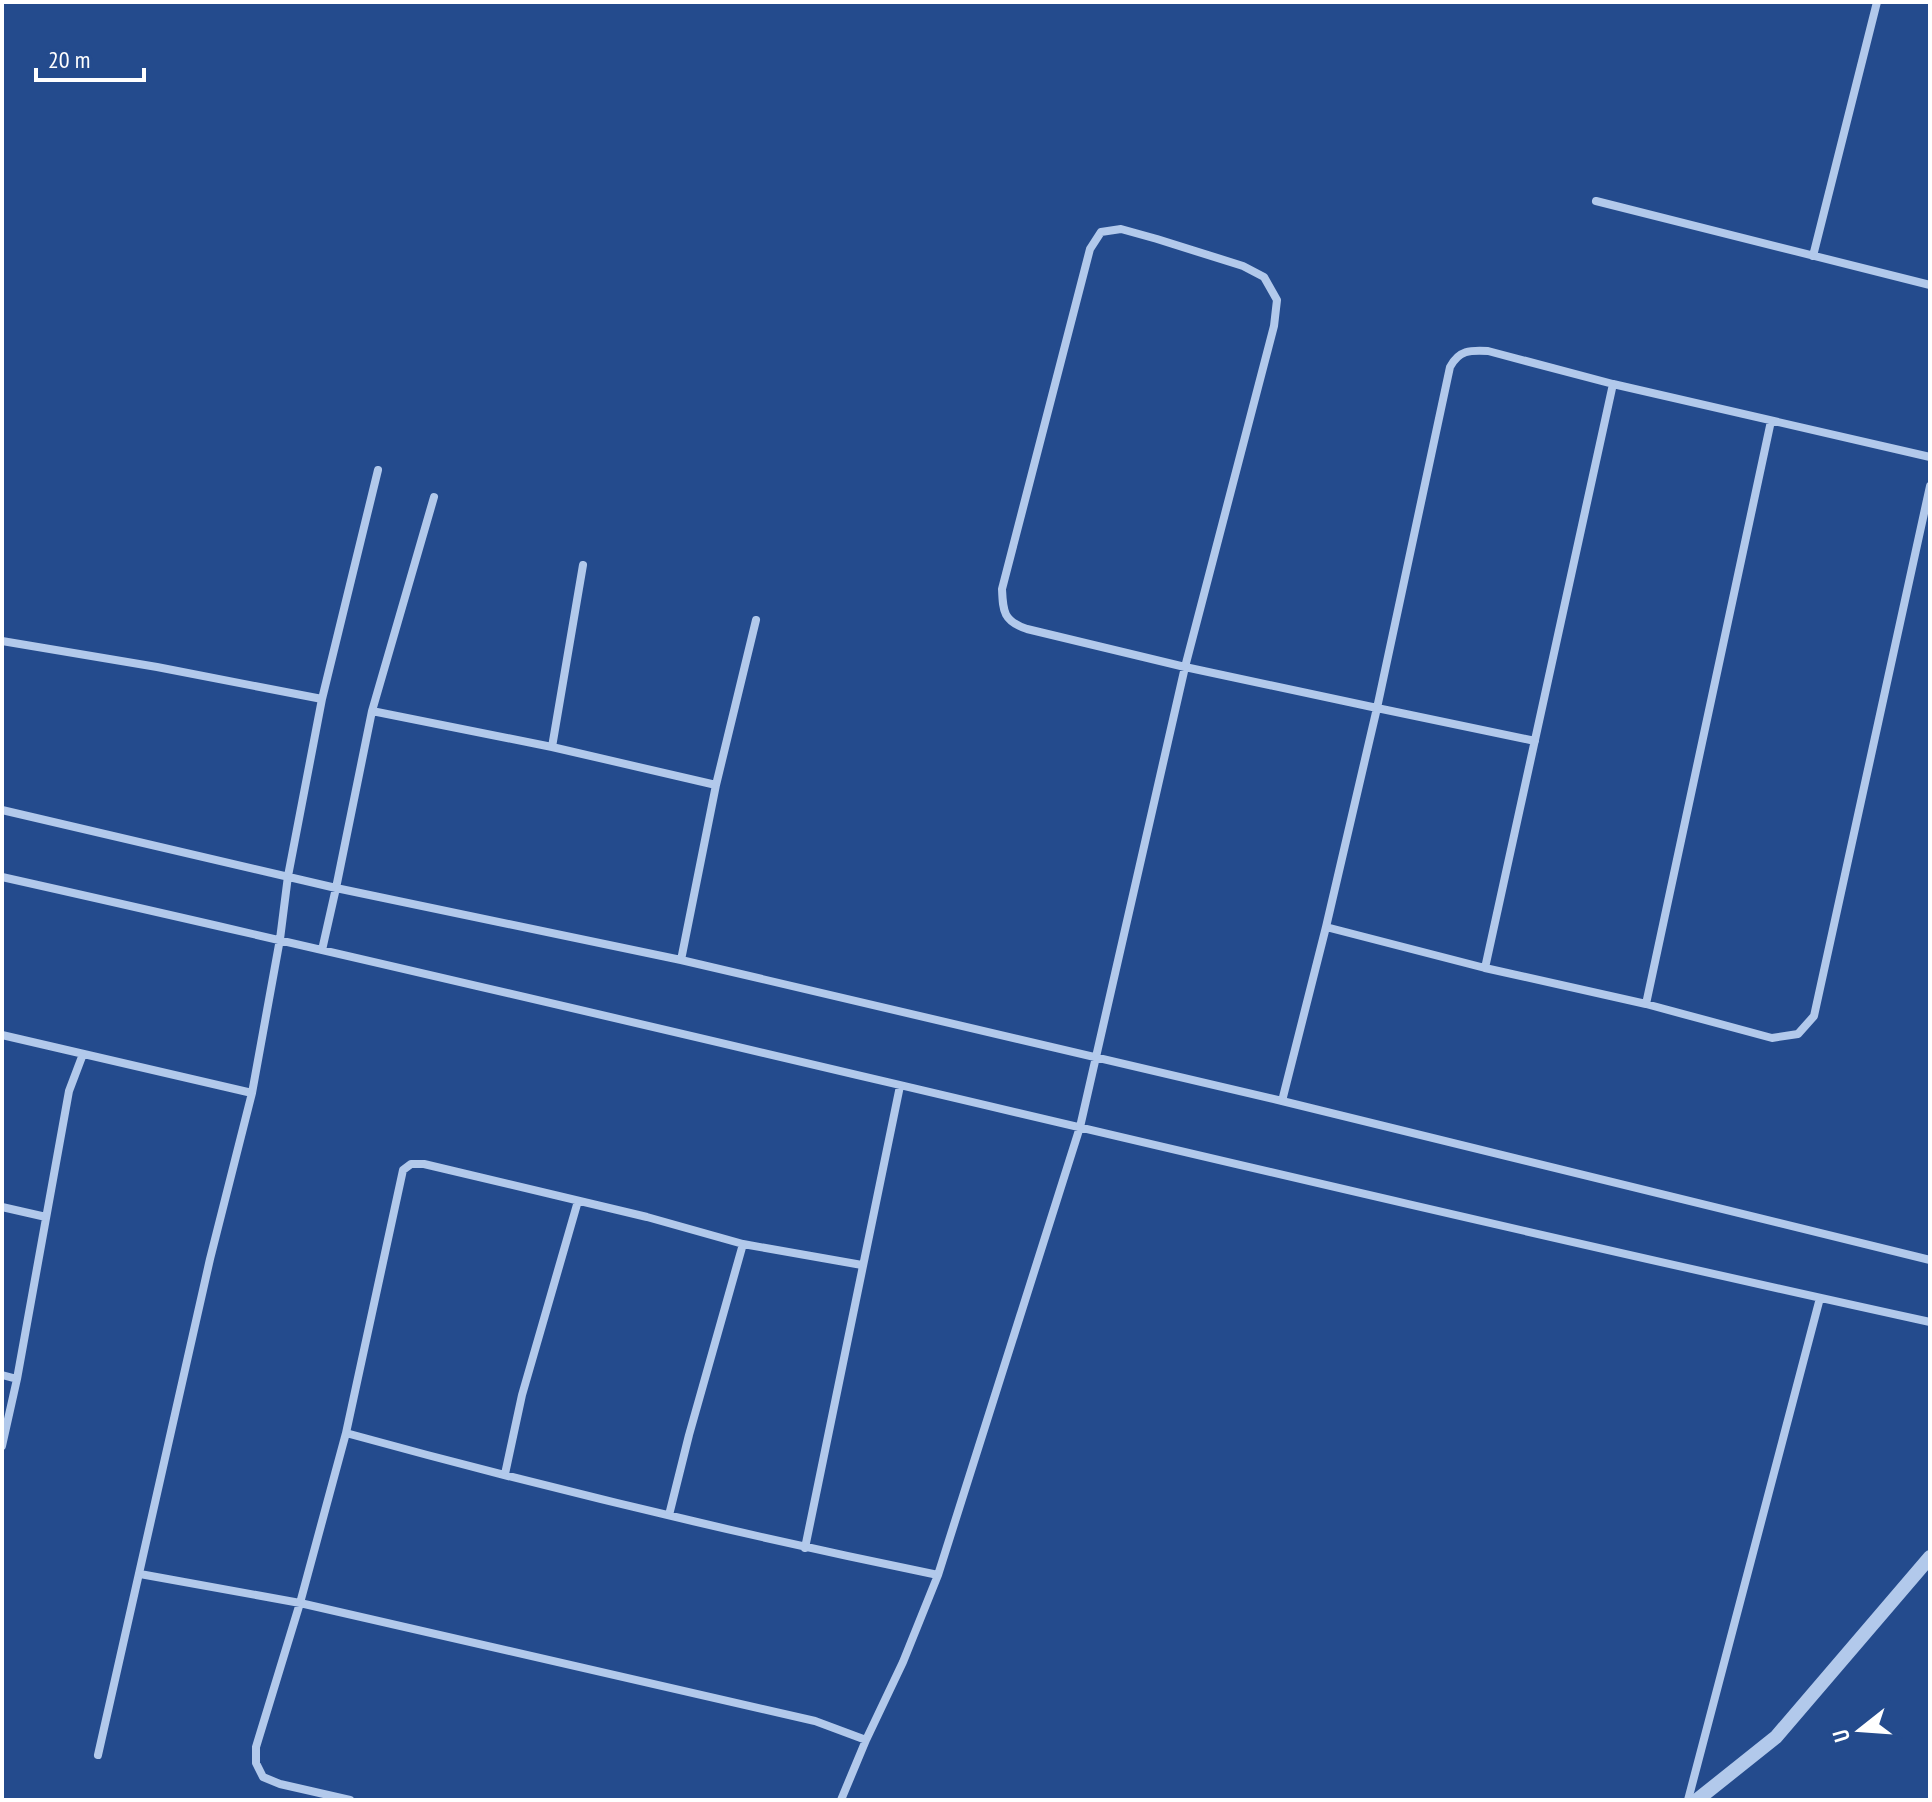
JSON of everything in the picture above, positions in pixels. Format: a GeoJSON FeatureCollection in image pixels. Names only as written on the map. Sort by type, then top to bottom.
{"type":"FeatureCollection","features":[{"type":"Feature","properties":{"kind":"street"},"geometry":{"type":"LineString","coordinates":[[1813,256],[1877,2]]}},
{"type":"Feature","properties":{"kind":"street"},"geometry":{"type":"LineString","coordinates":[[1596,201],[1930,285]]}},
{"type":"Feature","properties":{"kind":"street"},"geometry":{"type":"LineString","coordinates":[[841,1800],[938,1575],[1080,1127],[1185,667],[1274,326],[1277,300],[1264,277],[1243,266],[1121,229],[1101,232],[1090,249],[1002,589],[1003,610],[1014,624],[1185,667],[1535,741]]}},
{"type":"Feature","properties":{"kind":"street"},"geometry":{"type":"LineString","coordinates":[[1282,1101],[1377,708],[1454,358],[1469,350],[1488,351],[1613,384],[1930,457]]}},
{"type":"Feature","properties":{"kind":"street"},"geometry":{"type":"LineString","coordinates":[[1485,968],[1613,384]]}},
{"type":"Feature","properties":{"kind":"street"},"geometry":{"type":"LineString","coordinates":[[1646,1004],[1771,421]]}},
{"type":"Feature","properties":{"kind":"street"},"geometry":{"type":"LineString","coordinates":[[98,1755],[210,1259],[252,1093],[280,939],[288,876],[322,699],[378,470]]}},
{"type":"Feature","properties":{"kind":"street"},"geometry":{"type":"LineString","coordinates":[[1326,927],[1485,968],[1646,1004],[1772,1038],[1798,1034],[1814,1016],[1930,486]]}},
{"type":"Feature","properties":{"kind":"street"},"geometry":{"type":"LineString","coordinates":[[322,950],[372,711],[434,497]]}},
{"type":"Feature","properties":{"kind":"street"},"geometry":{"type":"LineString","coordinates":[[552,747],[583,565]]}},
{"type":"Feature","properties":{"kind":"street"},"geometry":{"type":"LineString","coordinates":[[681,960],[716,785],[756,620]]}},
{"type":"Feature","properties":{"kind":"street"},"geometry":{"type":"LineString","coordinates":[[2,641],[322,699]]}},
{"type":"Feature","properties":{"kind":"street"},"geometry":{"type":"LineString","coordinates":[[372,711],[552,747],[716,785]]}},
{"type":"Feature","properties":{"kind":"street"},"geometry":{"type":"LineString","coordinates":[[2,810],[336,888],[681,960],[1282,1101],[1930,1260]]}},
{"type":"Feature","properties":{"kind":"street"},"geometry":{"type":"LineString","coordinates":[[2,877],[1930,1322]]}},
{"type":"Feature","properties":{"kind":"street"},"geometry":{"type":"LineString","coordinates":[[2,1035],[252,1093]]}},
{"type":"Feature","properties":{"kind":"street"},"geometry":{"type":"LineString","coordinates":[[2,1446],[69,1091],[83,1054]]}},
{"type":"Feature","properties":{"kind":"street"},"geometry":{"type":"LineString","coordinates":[[805,1548],[900,1086]]}},
{"type":"Feature","properties":{"kind":"street"},"geometry":{"type":"LineString","coordinates":[[350,1800],[280,1784],[263,1777],[256,1763],[256,1747],[300,1603],[346,1433],[403,1170],[411,1164],[424,1164],[647,1217],[743,1244],[862,1265]]}},
{"type":"Feature","properties":{"kind":"street"},"geometry":{"type":"LineString","coordinates":[[505,1474],[522,1395],[578,1201]]}},
{"type":"Feature","properties":{"kind":"street"},"geometry":{"type":"LineString","coordinates":[[2,1207],[46,1217]]}},
{"type":"Feature","properties":{"kind":"street"},"geometry":{"type":"LineString","coordinates":[[669,1515],[743,1244]]}},
{"type":"Feature","properties":{"kind":"street"},"geometry":{"type":"LineString","coordinates":[[1688,1800],[1820,1298]]}},
{"type":"Feature","properties":{"kind":"street"},"geometry":{"type":"LineString","coordinates":[[2,1375],[17,1379]]}},
{"type":"Feature","properties":{"kind":"street"},"geometry":{"type":"LineString","coordinates":[[346,1433],[805,1548],[938,1575]]}},
{"type":"Feature","properties":{"kind":"street"},"geometry":{"type":"LineString","coordinates":[[1697,1800],[1776,1737],[1930,1557]]}},
{"type":"Feature","properties":{"kind":"street"},"geometry":{"type":"LineString","coordinates":[[140,1574],[300,1603],[815,1721],[866,1740]]}}]}
